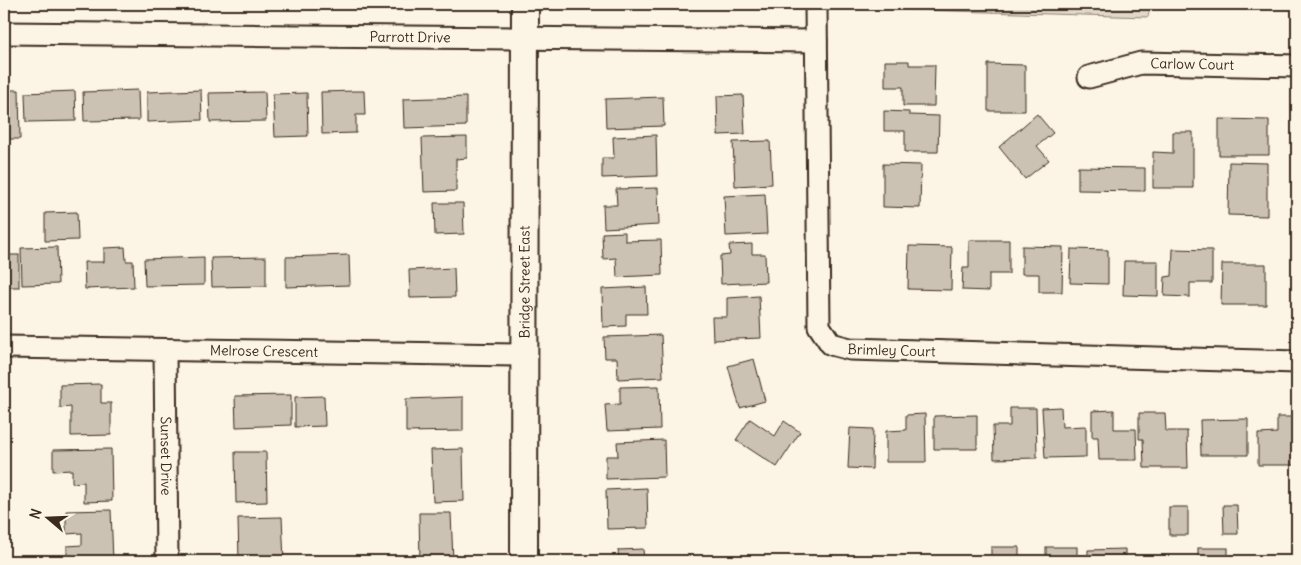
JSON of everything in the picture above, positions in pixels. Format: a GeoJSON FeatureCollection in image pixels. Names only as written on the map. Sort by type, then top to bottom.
{"type":"FeatureCollection","features":[{"type":"Feature","properties":{"kind":"street","name":"Bridge Street East"},"geometry":{"type":"LineString","coordinates":[[524,561],[525,4]]}},
{"type":"Feature","properties":{"kind":"street","name":"Brimley Court"},"geometry":{"type":"LineString","coordinates":[[816,4],[819,326],[831,344],[850,349],[1297,362]]}},
{"type":"Feature","properties":{"kind":"street","name":"Parrott Drive"},"geometry":{"type":"LineString","coordinates":[[4,33],[525,40],[816,41]]}},
{"type":"Feature","properties":{"kind":"street","name":"Carlow Court"},"geometry":{"type":"LineString","coordinates":[[1089,77],[1142,63],[1297,66]]}},
{"type":"Feature","properties":{"kind":"street","name":"Melrose Crescent"},"geometry":{"type":"LineString","coordinates":[[4,347],[524,355]]}},
{"type":"Feature","properties":{"kind":"street","name":"Sunset Drive"},"geometry":{"type":"LineString","coordinates":[[166,350],[167,561]]}},
{"type":"Feature","properties":{"kind":"shaded area"},"geometry":{"type":"Polygon","coordinates":[[[856,4],[1151,4],[1148,17],[856,8],[856,4]]]}},
{"type":"Feature","properties":{"kind":"building"},"geometry":{"type":"Polygon","coordinates":[[[885,61],[909,61],[909,65],[935,65],[934,106],[903,106],[903,87],[885,87],[885,61]]]}},
{"type":"Feature","properties":{"kind":"building"},"geometry":{"type":"Polygon","coordinates":[[[988,64],[1025,65],[1025,111],[988,111],[988,64]]]}},
{"type":"Feature","properties":{"kind":"building"},"geometry":{"type":"Polygon","coordinates":[[[4,90],[19,90],[20,139],[4,139],[4,90]]]}},
{"type":"Feature","properties":{"kind":"building"},"geometry":{"type":"Polygon","coordinates":[[[138,90],[139,120],[84,121],[83,92],[138,90]]]}},
{"type":"Feature","properties":{"kind":"building"},"geometry":{"type":"Polygon","coordinates":[[[201,90],[202,120],[147,122],[147,92],[201,90]]]}},
{"type":"Feature","properties":{"kind":"building"},"geometry":{"type":"Polygon","coordinates":[[[75,91],[76,121],[26,122],[25,93],[75,91]]]}},
{"type":"Feature","properties":{"kind":"building"},"geometry":{"type":"Polygon","coordinates":[[[364,91],[365,115],[356,115],[356,133],[322,134],[321,92],[364,91]]]}},
{"type":"Feature","properties":{"kind":"building"},"geometry":{"type":"Polygon","coordinates":[[[265,92],[266,121],[210,122],[209,93],[265,92]]]}},
{"type":"Feature","properties":{"kind":"building"},"geometry":{"type":"Polygon","coordinates":[[[307,93],[308,136],[275,137],[273,94],[307,93]]]}},
{"type":"Feature","properties":{"kind":"building"},"geometry":{"type":"Polygon","coordinates":[[[743,95],[745,134],[718,135],[717,96],[743,95]]]}},
{"type":"Feature","properties":{"kind":"building"},"geometry":{"type":"Polygon","coordinates":[[[466,97],[466,126],[404,128],[403,99],[466,97]]]}},
{"type":"Feature","properties":{"kind":"building"},"geometry":{"type":"Polygon","coordinates":[[[663,97],[664,126],[606,128],[605,99],[663,97]]]}},
{"type":"Feature","properties":{"kind":"building"},"geometry":{"type":"Polygon","coordinates":[[[884,111],[909,112],[909,115],[939,116],[938,152],[905,152],[905,131],[884,131],[884,111]]]}},
{"type":"Feature","properties":{"kind":"building"},"geometry":{"type":"Polygon","coordinates":[[[1037,114],[1053,133],[1037,146],[1049,160],[1025,179],[999,147],[1037,114]]]}},
{"type":"Feature","properties":{"kind":"building"},"geometry":{"type":"Polygon","coordinates":[[[1219,119],[1269,120],[1269,155],[1219,155],[1219,119]]]}},
{"type":"Feature","properties":{"kind":"building"},"geometry":{"type":"Polygon","coordinates":[[[1173,132],[1193,132],[1193,188],[1153,188],[1153,152],[1173,153],[1173,132]]]}},
{"type":"Feature","properties":{"kind":"building"},"geometry":{"type":"Polygon","coordinates":[[[656,135],[657,176],[602,178],[602,158],[614,158],[613,137],[656,135]]]}},
{"type":"Feature","properties":{"kind":"building"},"geometry":{"type":"Polygon","coordinates":[[[467,137],[467,158],[456,159],[456,191],[424,192],[422,138],[467,137]]]}},
{"type":"Feature","properties":{"kind":"building"},"geometry":{"type":"Polygon","coordinates":[[[770,141],[772,184],[735,186],[733,142],[770,141]]]}},
{"type":"Feature","properties":{"kind":"building"},"geometry":{"type":"Polygon","coordinates":[[[1229,162],[1267,163],[1267,216],[1228,215],[1229,162]]]}},
{"type":"Feature","properties":{"kind":"building"},"geometry":{"type":"Polygon","coordinates":[[[883,164],[921,165],[920,208],[883,207],[883,164]]]}},
{"type":"Feature","properties":{"kind":"building"},"geometry":{"type":"Polygon","coordinates":[[[1078,167],[1145,168],[1145,191],[1078,190],[1078,167]]]}},
{"type":"Feature","properties":{"kind":"building"},"geometry":{"type":"Polygon","coordinates":[[[658,188],[659,225],[604,228],[603,205],[617,205],[616,189],[658,188]]]}},
{"type":"Feature","properties":{"kind":"building"},"geometry":{"type":"Polygon","coordinates":[[[765,194],[767,234],[726,236],[724,196],[765,194]]]}},
{"type":"Feature","properties":{"kind":"building"},"geometry":{"type":"Polygon","coordinates":[[[434,203],[463,203],[464,234],[435,235],[434,203]]]}},
{"type":"Feature","properties":{"kind":"building"},"geometry":{"type":"Polygon","coordinates":[[[77,212],[78,240],[45,241],[45,213],[77,212]]]}},
{"type":"Feature","properties":{"kind":"building"},"geometry":{"type":"Polygon","coordinates":[[[625,232],[625,241],[661,240],[662,275],[617,277],[616,258],[603,259],[602,233],[625,232]]]}},
{"type":"Feature","properties":{"kind":"building"},"geometry":{"type":"Polygon","coordinates":[[[969,240],[1009,240],[1009,274],[989,274],[989,291],[962,290],[963,268],[969,268],[969,240]]]}},
{"type":"Feature","properties":{"kind":"building"},"geometry":{"type":"Polygon","coordinates":[[[752,244],[752,254],[765,254],[766,282],[721,284],[720,256],[730,255],[729,245],[752,244]]]}},
{"type":"Feature","properties":{"kind":"building"},"geometry":{"type":"Polygon","coordinates":[[[909,246],[952,247],[951,290],[908,289],[909,246]]]}},
{"type":"Feature","properties":{"kind":"building"},"geometry":{"type":"Polygon","coordinates":[[[1022,246],[1063,247],[1062,292],[1039,292],[1039,274],[1022,274],[1022,246]]]}},
{"type":"Feature","properties":{"kind":"building"},"geometry":{"type":"Polygon","coordinates":[[[57,247],[58,284],[22,285],[21,248],[57,247]]]}},
{"type":"Feature","properties":{"kind":"building"},"geometry":{"type":"Polygon","coordinates":[[[125,247],[126,261],[133,261],[134,287],[85,289],[84,262],[104,262],[104,248],[125,247]]]}},
{"type":"Feature","properties":{"kind":"building"},"geometry":{"type":"Polygon","coordinates":[[[1071,249],[1108,250],[1108,284],[1070,283],[1071,249]]]}},
{"type":"Feature","properties":{"kind":"building"},"geometry":{"type":"Polygon","coordinates":[[[1173,249],[1212,250],[1212,283],[1190,283],[1190,297],[1164,296],[1165,277],[1172,276],[1173,249]]]}},
{"type":"Feature","properties":{"kind":"building"},"geometry":{"type":"Polygon","coordinates":[[[4,255],[19,255],[19,287],[4,287],[4,255]]]}},
{"type":"Feature","properties":{"kind":"building"},"geometry":{"type":"Polygon","coordinates":[[[349,255],[350,285],[286,287],[286,257],[349,255]]]}},
{"type":"Feature","properties":{"kind":"building"},"geometry":{"type":"Polygon","coordinates":[[[204,257],[204,285],[145,286],[144,259],[204,257]]]}},
{"type":"Feature","properties":{"kind":"building"},"geometry":{"type":"Polygon","coordinates":[[[266,257],[266,286],[212,287],[211,258],[266,257]]]}},
{"type":"Feature","properties":{"kind":"building"},"geometry":{"type":"Polygon","coordinates":[[[1124,261],[1158,261],[1158,296],[1123,295],[1124,261]]]}},
{"type":"Feature","properties":{"kind":"building"},"geometry":{"type":"Polygon","coordinates":[[[1222,264],[1266,264],[1266,305],[1221,305],[1222,264]]]}},
{"type":"Feature","properties":{"kind":"building"},"geometry":{"type":"Polygon","coordinates":[[[454,268],[455,297],[410,298],[409,270],[454,268]]]}},
{"type":"Feature","properties":{"kind":"building"},"geometry":{"type":"Polygon","coordinates":[[[646,287],[647,314],[626,314],[626,326],[603,327],[602,289],[646,287]]]}},
{"type":"Feature","properties":{"kind":"building"},"geometry":{"type":"Polygon","coordinates":[[[759,296],[761,338],[713,340],[712,317],[727,317],[727,298],[759,296]]]}},
{"type":"Feature","properties":{"kind":"building"},"geometry":{"type":"Polygon","coordinates":[[[661,335],[663,377],[618,379],[617,358],[605,358],[604,337],[661,335]]]}},
{"type":"Feature","properties":{"kind":"building"},"geometry":{"type":"Polygon","coordinates":[[[754,359],[765,401],[740,408],[728,366],[754,359]]]}},
{"type":"Feature","properties":{"kind":"building"},"geometry":{"type":"Polygon","coordinates":[[[101,384],[101,403],[111,403],[111,435],[71,436],[71,407],[60,408],[60,385],[101,384]]]}},
{"type":"Feature","properties":{"kind":"building"},"geometry":{"type":"Polygon","coordinates":[[[659,386],[660,429],[607,431],[605,405],[620,404],[620,387],[659,386]]]}},
{"type":"Feature","properties":{"kind":"building"},"geometry":{"type":"Polygon","coordinates":[[[291,395],[291,425],[236,427],[235,396],[291,395]]]}},
{"type":"Feature","properties":{"kind":"building"},"geometry":{"type":"Polygon","coordinates":[[[324,396],[325,426],[295,427],[295,397],[324,396]]]}},
{"type":"Feature","properties":{"kind":"building"},"geometry":{"type":"Polygon","coordinates":[[[463,397],[463,431],[406,432],[406,399],[463,397]]]}},
{"type":"Feature","properties":{"kind":"building"},"geometry":{"type":"Polygon","coordinates":[[[1061,407],[1062,427],[1086,426],[1086,457],[1045,458],[1042,408],[1061,407]]]}},
{"type":"Feature","properties":{"kind":"building"},"geometry":{"type":"Polygon","coordinates":[[[1010,408],[1036,408],[1037,458],[994,459],[993,426],[1010,426],[1010,408]]]}},
{"type":"Feature","properties":{"kind":"building"},"geometry":{"type":"Polygon","coordinates":[[[1114,410],[1114,429],[1136,429],[1137,460],[1099,460],[1098,437],[1092,437],[1092,411],[1114,410]]]}},
{"type":"Feature","properties":{"kind":"building"},"geometry":{"type":"Polygon","coordinates":[[[1139,413],[1165,413],[1166,431],[1187,431],[1188,468],[1144,468],[1143,439],[1139,439],[1139,413]]]}},
{"type":"Feature","properties":{"kind":"building"},"geometry":{"type":"Polygon","coordinates":[[[925,414],[926,462],[886,462],[886,431],[906,430],[906,415],[925,414]]]}},
{"type":"Feature","properties":{"kind":"building"},"geometry":{"type":"Polygon","coordinates":[[[977,415],[977,449],[934,449],[934,416],[977,415]]]}},
{"type":"Feature","properties":{"kind":"building"},"geometry":{"type":"Polygon","coordinates":[[[1277,417],[1297,417],[1297,453],[1294,453],[1294,465],[1258,465],[1258,434],[1277,433],[1277,417]]]}},
{"type":"Feature","properties":{"kind":"building"},"geometry":{"type":"Polygon","coordinates":[[[750,419],[775,436],[784,421],[800,432],[777,467],[736,440],[750,419]]]}},
{"type":"Feature","properties":{"kind":"building"},"geometry":{"type":"Polygon","coordinates":[[[1248,419],[1248,455],[1201,455],[1200,420],[1248,419]]]}},
{"type":"Feature","properties":{"kind":"building"},"geometry":{"type":"Polygon","coordinates":[[[850,428],[873,429],[872,469],[848,468],[850,428]]]}},
{"type":"Feature","properties":{"kind":"building"},"geometry":{"type":"Polygon","coordinates":[[[664,440],[665,477],[606,479],[606,456],[618,456],[617,442],[664,440]]]}},
{"type":"Feature","properties":{"kind":"building"},"geometry":{"type":"Polygon","coordinates":[[[111,449],[112,501],[84,502],[84,482],[72,483],[72,470],[53,471],[53,450],[111,449]]]}},
{"type":"Feature","properties":{"kind":"building"},"geometry":{"type":"Polygon","coordinates":[[[463,449],[464,501],[433,502],[431,450],[463,449]]]}},
{"type":"Feature","properties":{"kind":"building"},"geometry":{"type":"Polygon","coordinates":[[[235,452],[266,452],[267,502],[236,503],[235,452]]]}},
{"type":"Feature","properties":{"kind":"building"},"geometry":{"type":"Polygon","coordinates":[[[647,488],[648,528],[607,529],[606,490],[647,488]]]}},
{"type":"Feature","properties":{"kind":"building"},"geometry":{"type":"Polygon","coordinates":[[[1223,505],[1237,505],[1238,534],[1224,534],[1223,505]]]}},
{"type":"Feature","properties":{"kind":"building"},"geometry":{"type":"Polygon","coordinates":[[[1169,507],[1188,507],[1188,535],[1169,535],[1169,507]]]}},
{"type":"Feature","properties":{"kind":"building"},"geometry":{"type":"Polygon","coordinates":[[[111,510],[113,561],[67,561],[67,546],[82,545],[82,533],[66,534],[66,511],[111,510]]]}},
{"type":"Feature","properties":{"kind":"building"},"geometry":{"type":"Polygon","coordinates":[[[419,513],[451,513],[453,561],[420,561],[419,513]]]}},
{"type":"Feature","properties":{"kind":"building"},"geometry":{"type":"Polygon","coordinates":[[[282,517],[284,561],[239,561],[238,518],[282,517]]]}},
{"type":"Feature","properties":{"kind":"building"},"geometry":{"type":"Polygon","coordinates":[[[991,547],[1019,547],[1019,558],[1032,558],[1032,561],[991,561],[991,547]]]}},
{"type":"Feature","properties":{"kind":"building"},"geometry":{"type":"Polygon","coordinates":[[[1046,547],[1077,547],[1077,561],[1046,561],[1046,547]]]}},
{"type":"Feature","properties":{"kind":"building"},"geometry":{"type":"Polygon","coordinates":[[[1198,548],[1228,548],[1228,561],[1198,561],[1198,548]]]}},
{"type":"Feature","properties":{"kind":"building"},"geometry":{"type":"Polygon","coordinates":[[[643,549],[644,561],[619,561],[618,550],[643,549]]]}},
{"type":"Feature","properties":{"kind":"building"},"geometry":{"type":"Polygon","coordinates":[[[1125,549],[1125,561],[1088,561],[1088,550],[1125,549]]]}}]}
